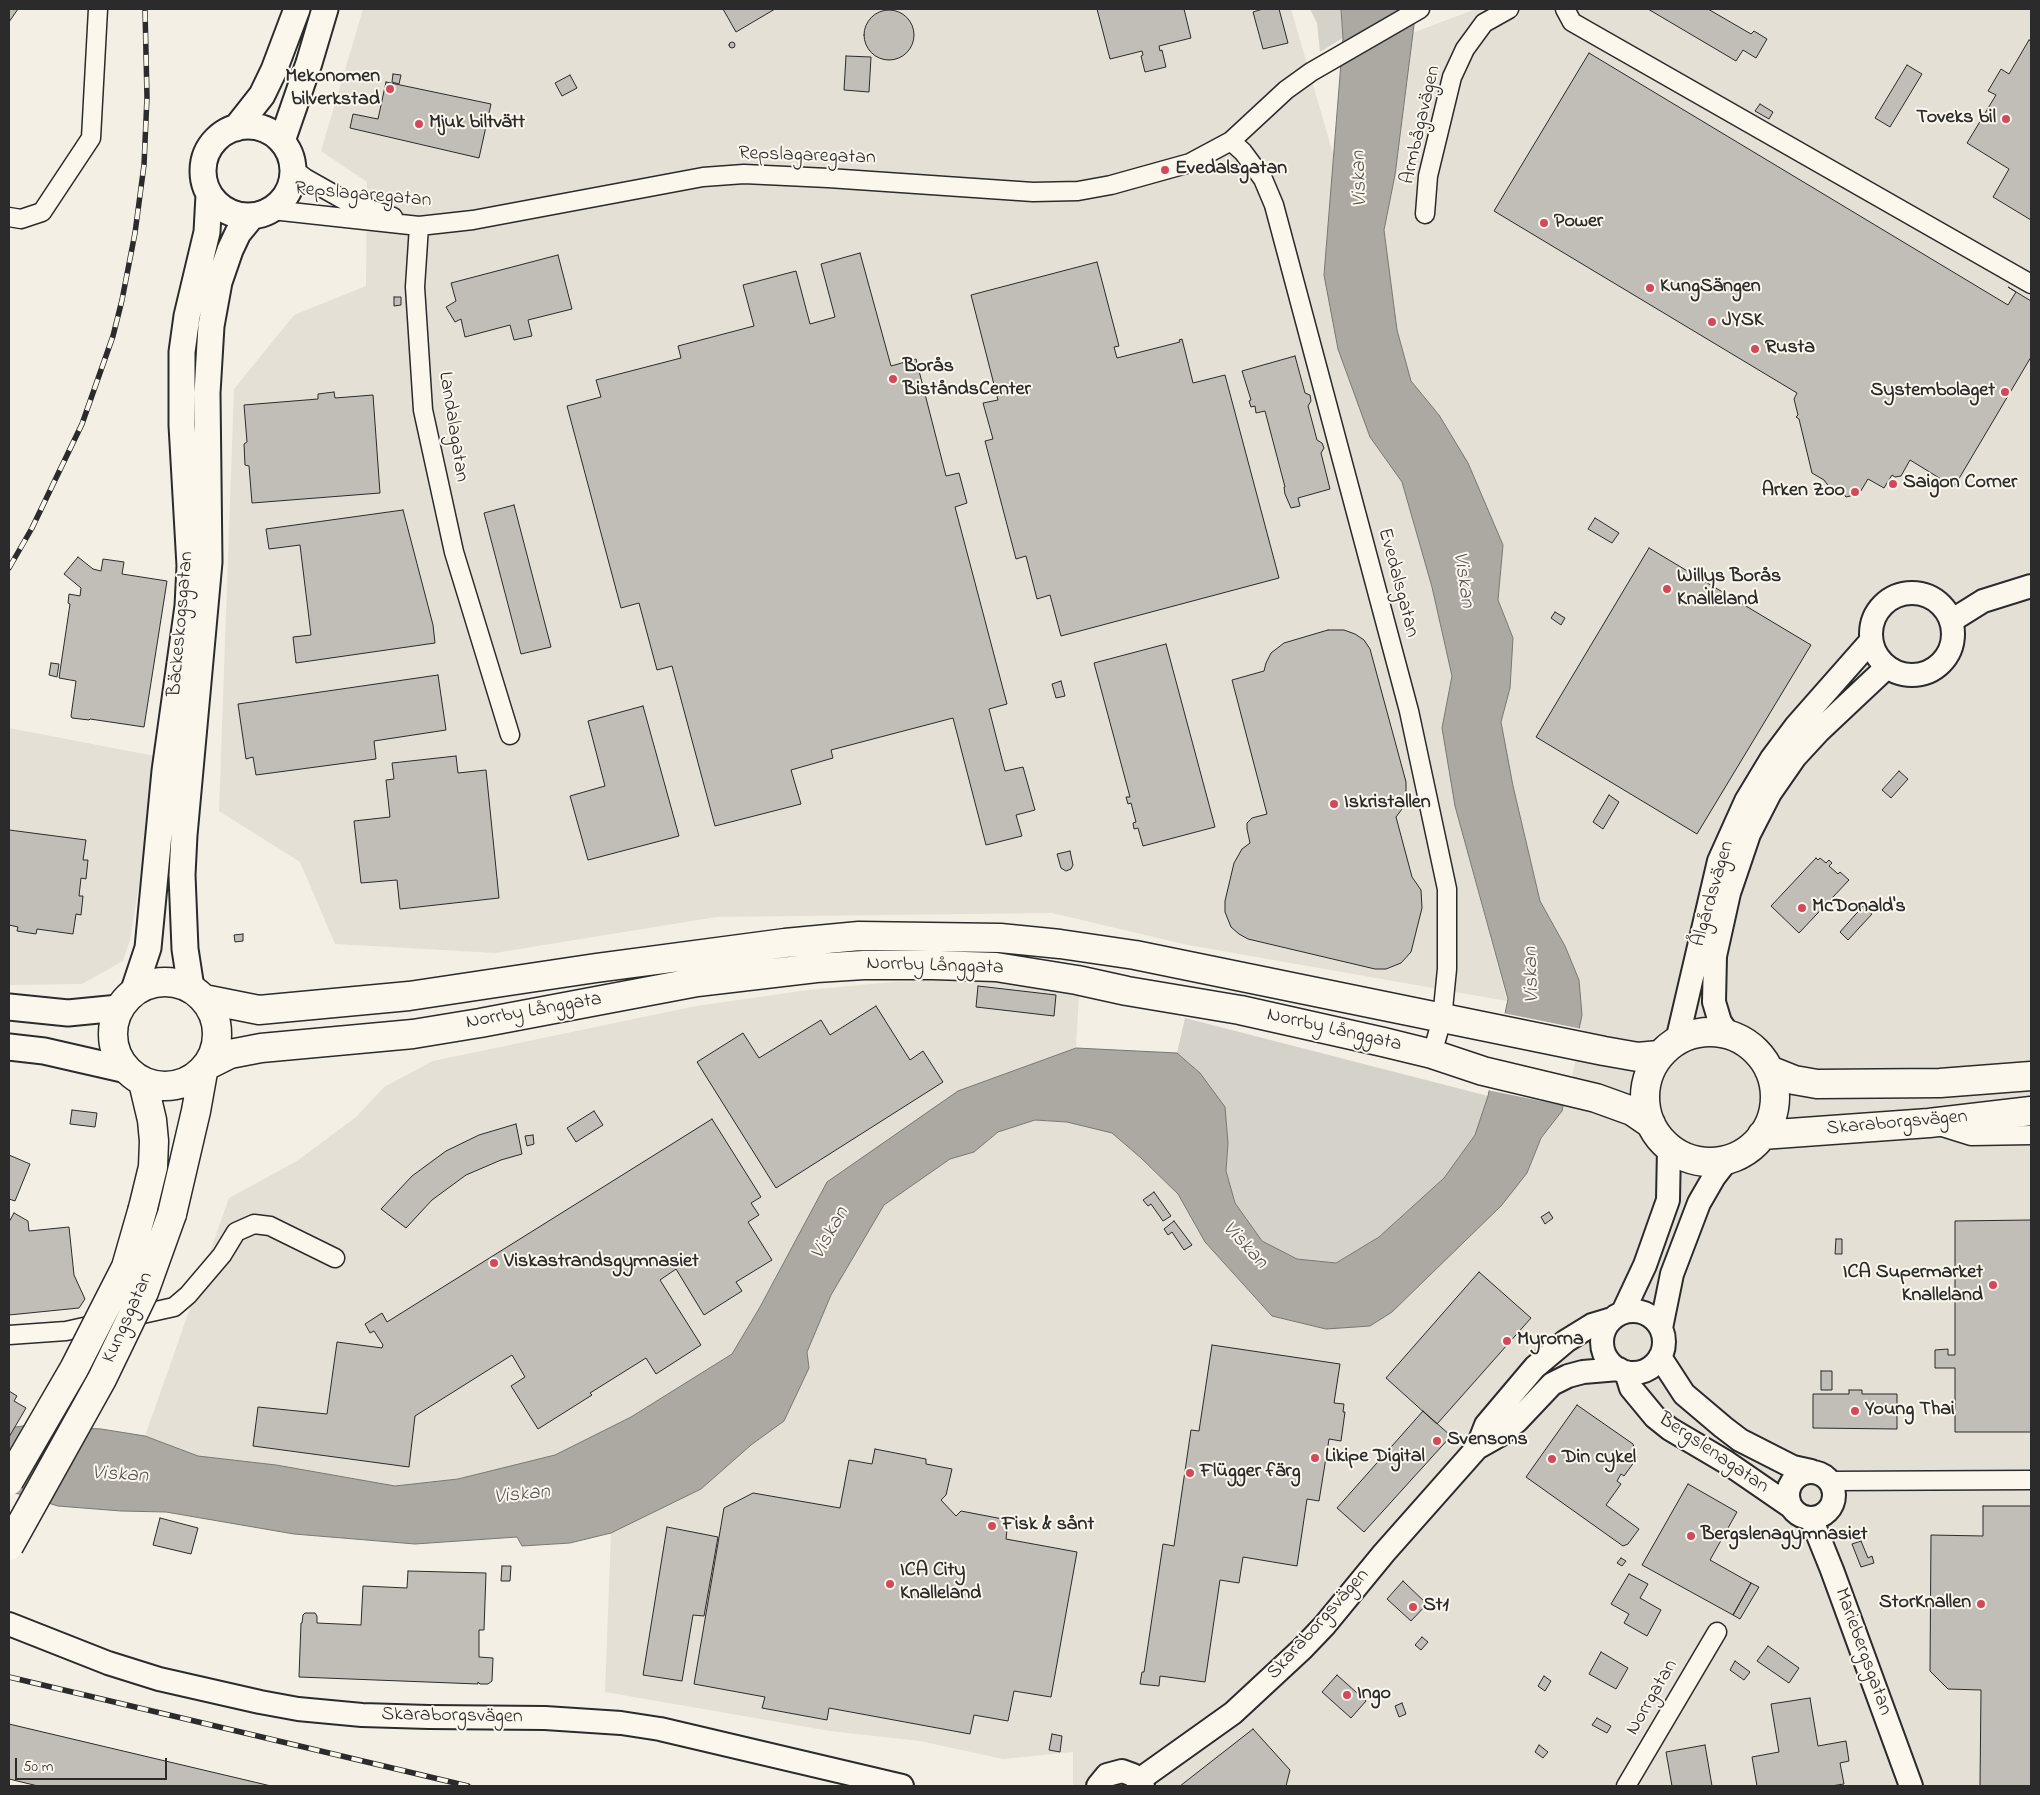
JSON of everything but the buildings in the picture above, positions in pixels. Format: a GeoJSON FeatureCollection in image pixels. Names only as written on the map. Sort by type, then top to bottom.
{"type":"FeatureCollection","features":[{"type":"Feature","properties":{"kind":"main road"},"geometry":{"type":"LineString","coordinates":[[236,128],[262,94],[274,70],[297,9]]}},
{"type":"Feature","properties":{"kind":"main road"},"geometry":{"type":"LineString","coordinates":[[282,142],[325,9]]}},
{"type":"Feature","properties":{"kind":"main road"},"geometry":{"type":"LineString","coordinates":[[244,126],[269,131],[282,142],[290,154],[293,169],[290,188],[279,204],[262,213],[236,215],[228,212],[209,195],[203,180],[205,156],[218,137],[244,126]]}},
{"type":"Feature","properties":{"kind":"main road","name":"Bäckeskogsgatan"},"geometry":{"type":"LineString","coordinates":[[126,1001],[148,948],[165,771],[188,606],[190,566],[182,426],[182,352],[187,316],[207,232],[209,195]]}},
{"type":"Feature","properties":{"kind":"main road","name":"Bäckeskogsgatan"},"geometry":{"type":"LineString","coordinates":[[198,994],[185,949],[182,875],[209,562],[207,393],[211,326],[219,282],[230,250],[238,233],[262,213]]}},
{"type":"Feature","properties":{"kind":"main road","name":"Norrby Långgata"},"geometry":{"type":"LineString","coordinates":[[198,994],[259,1010],[364,1001],[786,943],[859,936],[956,937],[1060,944],[1135,955],[1442,1019],[1638,1057],[1668,1048]]}},
{"type":"Feature","properties":{"kind":"main road","name":"Norrby Långgata"},"geometry":{"type":"LineString","coordinates":[[205,1069],[230,1054],[261,1048],[412,1034],[697,982],[826,967],[933,965],[996,968],[1078,980],[1127,991],[1240,1010],[1432,1054],[1483,1071],[1596,1098],[1632,1111],[1651,1124]]}},
{"type":"Feature","properties":{"kind":"main road"},"geometry":{"type":"LineString","coordinates":[[9,1047],[44,1051],[135,1076],[152,1085],[169,1086],[187,1082],[205,1069],[216,1049],[218,1033],[215,1017],[198,994],[175,982],[157,982],[140,988],[126,1001],[114,1025],[113,1043],[119,1059],[135,1076]]}},
{"type":"Feature","properties":{"kind":"main road"},"geometry":{"type":"LineString","coordinates":[[9,1008],[68,1013],[126,1001]]}},
{"type":"Feature","properties":{"kind":"main road"},"geometry":{"type":"LineString","coordinates":[[1706,1032],[1729,1035],[1750,1046],[1761,1057],[1769,1070],[1774,1087],[1774,1104],[1770,1120],[1762,1135],[1743,1152],[1728,1159],[1712,1162],[1697,1161],[1682,1156],[1659,1137],[1651,1124],[1645,1103],[1645,1089],[1651,1068],[1668,1048],[1691,1035],[1706,1032]]}},
{"type":"Feature","properties":{"kind":"main road","name":"Kungsgatan"},"geometry":{"type":"LineString","coordinates":[[9,1546],[102,1379],[144,1292],[172,1214],[205,1069]]}},
{"type":"Feature","properties":{"kind":"main road","name":"Skaraborgsvägen"},"geometry":{"type":"LineString","coordinates":[[1769,1070],[1794,1080],[1817,1084],[1940,1083],[2031,1076]]}},
{"type":"Feature","properties":{"kind":"main road","name":"Kungsgatan"},"geometry":{"type":"LineString","coordinates":[[9,1481],[74,1369],[126,1267],[143,1208],[152,1167],[154,1141],[152,1120],[135,1076]]}},
{"type":"Feature","properties":{"kind":"main road","name":"Skaraborgsvägen"},"geometry":{"type":"LineString","coordinates":[[1762,1135],[1929,1123],[2031,1111]]}},
{"type":"Feature","properties":{"kind":"street"},"geometry":{"type":"LineString","coordinates":[[9,217],[21,219],[42,212],[91,138],[98,9]]}},
{"type":"Feature","properties":{"kind":"street","name":"Repslagaregatan"},"geometry":{"type":"LineString","coordinates":[[262,213],[419,226],[473,220],[702,177],[744,174],[1033,192],[1078,191],[1111,185],[1190,163],[1231,141],[1286,90],[1311,72],[1420,9]]}},
{"type":"Feature","properties":{"kind":"street","name":"Armbågavägen"},"geometry":{"type":"LineString","coordinates":[[1425,214],[1428,176],[1452,76],[1465,49],[1484,23],[1509,9]]}},
{"type":"Feature","properties":{"kind":"street"},"geometry":{"type":"LineString","coordinates":[[1565,9],[1572,22],[2031,284]]}},
{"type":"Feature","properties":{"kind":"street","name":"Evedalsgatan"},"geometry":{"type":"LineString","coordinates":[[1231,141],[1243,152],[1263,179],[1274,205],[1409,711],[1447,889],[1447,969],[1442,1019],[1432,1054]]}},
{"type":"Feature","properties":{"kind":"street"},"geometry":{"type":"LineString","coordinates":[[293,169],[344,200],[419,226]]}},
{"type":"Feature","properties":{"kind":"street","name":"Landalagatan"},"geometry":{"type":"LineString","coordinates":[[419,226],[414,287],[423,410],[454,552],[510,735]]}},
{"type":"Feature","properties":{"kind":"street"},"geometry":{"type":"LineString","coordinates":[[1951,621],[1983,601],[2031,586]]}},
{"type":"Feature","properties":{"kind":"street"},"geometry":{"type":"LineString","coordinates":[[1908,592],[1922,594],[1934,599],[1944,609],[1951,621],[1953,634],[1951,647],[1945,659],[1936,668],[1924,674],[1911,676],[1898,674],[1887,668],[1876,656],[1870,642],[1870,628],[1874,615],[1883,604],[1895,596],[1908,592]]}},
{"type":"Feature","properties":{"kind":"street","name":"Ålgårdsvägen"},"geometry":{"type":"LineString","coordinates":[[1668,1048],[1719,861],[1746,801],[1772,758],[1796,726],[1870,642]]}},
{"type":"Feature","properties":{"kind":"street","name":"Ålgårdsvägen"},"geometry":{"type":"LineString","coordinates":[[1729,1035],[1720,1022],[1714,1002],[1715,956],[1729,893],[1758,813],[1795,757],[1887,668]]}},
{"type":"Feature","properties":{"kind":"street"},"geometry":{"type":"LineString","coordinates":[[1929,1123],[1971,1136],[2031,1135]]}},
{"type":"Feature","properties":{"kind":"street"},"geometry":{"type":"LineString","coordinates":[[1670,1148],[1668,1200],[1645,1265],[1617,1315],[1604,1329],[1602,1342],[1609,1361],[1622,1371],[1646,1370],[1652,1367],[1660,1356],[1664,1345],[1661,1328],[1672,1274],[1699,1203],[1714,1176],[1728,1159]]}},
{"type":"Feature","properties":{"kind":"street"},"geometry":{"type":"LineString","coordinates":[[9,1334],[66,1331],[174,1307],[188,1295],[222,1255],[236,1232],[254,1224],[270,1226],[335,1258]]}},
{"type":"Feature","properties":{"kind":"street"},"geometry":{"type":"LineString","coordinates":[[1617,1315],[1638,1311],[1645,1313],[1651,1316],[1661,1328]]}},
{"type":"Feature","properties":{"kind":"street","name":"Skaraborgsvägen"},"geometry":{"type":"LineString","coordinates":[[1477,1448],[1486,1425],[1534,1367],[1592,1325],[1617,1315]]}},
{"type":"Feature","properties":{"kind":"street","name":"Bergslenagatan"},"geometry":{"type":"LineString","coordinates":[[1660,1356],[1684,1394],[1740,1440],[1793,1466],[1811,1471]]}},
{"type":"Feature","properties":{"kind":"street","name":"Skaraborgsvägen"},"geometry":{"type":"LineString","coordinates":[[1141,1783],[1233,1713],[1302,1649],[1477,1448],[1500,1435],[1517,1421],[1552,1384],[1568,1376],[1583,1372],[1622,1371]]}},
{"type":"Feature","properties":{"kind":"street","name":"Bergslenagatan"},"geometry":{"type":"LineString","coordinates":[[1622,1371],[1631,1388],[1655,1417],[1670,1429],[1726,1462],[1790,1506]]}},
{"type":"Feature","properties":{"kind":"street"},"geometry":{"type":"LineString","coordinates":[[1811,1471],[1825,1475],[1830,1481],[1835,1497],[1832,1506],[1819,1517],[1802,1517],[1790,1506],[1788,1490],[1796,1476],[1811,1471]]}},
{"type":"Feature","properties":{"kind":"street"},"geometry":{"type":"LineString","coordinates":[[1830,1481],[2031,1480]]}},
{"type":"Feature","properties":{"kind":"street","name":"Mariebergsgatan"},"geometry":{"type":"LineString","coordinates":[[1811,1518],[1911,1786]]}},
{"type":"Feature","properties":{"kind":"street","name":"Skaraborgsvägen"},"geometry":{"type":"LineString","coordinates":[[9,1624],[108,1663],[159,1679],[298,1709],[362,1715],[570,1719],[620,1723],[660,1729],[902,1786]]}},
{"type":"Feature","properties":{"kind":"street","name":"Norrgatan"},"geometry":{"type":"LineString","coordinates":[[1626,1786],[1717,1632]]}},
{"type":"Feature","properties":{"kind":"street"},"geometry":{"type":"LineString","coordinates":[[1098,1786],[1107,1775],[1118,1771],[1130,1773],[1141,1783]]}},
{"type":"Feature","properties":{"kind":"shaded area"},"geometry":{"type":"Polygon","coordinates":[[[363,9],[1291,9],[1334,157],[1324,275],[1370,437],[1402,482],[1432,587],[1452,676],[1442,728],[1455,806],[1507,1001],[1188,945],[1052,913],[716,917],[495,953],[335,944],[300,862],[219,811],[234,389],[294,315],[366,286],[367,182],[321,151],[363,9]]]}},
{"type":"Feature","properties":{"kind":"shaded area"},"geometry":{"type":"Polygon","coordinates":[[[1310,9],[1341,9],[1343,38],[1320,52],[1317,23],[1310,9]]]}},
{"type":"Feature","properties":{"kind":"shaded area"},"geometry":{"type":"Polygon","coordinates":[[[1476,9],[2031,9],[2031,1786],[1073,1786],[1073,1752],[1003,1759],[920,1741],[830,1731],[605,1692],[611,1533],[701,1489],[751,1445],[784,1421],[809,1368],[807,1352],[831,1295],[884,1205],[950,1159],[974,1152],[998,1132],[1035,1120],[1067,1122],[1112,1133],[1178,1194],[1205,1242],[1272,1316],[1527,1173],[1541,1138],[1562,1111],[1579,980],[1565,946],[1540,901],[1513,786],[1501,722],[1510,688],[1513,638],[1498,600],[1503,545],[1439,415],[1411,381],[1397,330],[1384,230],[1395,175],[1412,33],[1476,9]]]}},
{"type":"Feature","properties":{"kind":"shaded area"},"geometry":{"type":"Polygon","coordinates":[[[9,728],[160,757],[130,940],[123,961],[82,984],[9,985],[9,728]]]}},
{"type":"Feature","properties":{"kind":"shaded area","name":"Viskastrandsgymnasiet"},"geometry":{"type":"Polygon","coordinates":[[[978,979],[1059,987],[1079,995],[1076,1048],[1004,1074],[827,1182],[760,1307],[732,1354],[631,1417],[555,1455],[458,1479],[395,1486],[276,1465],[198,1456],[145,1436],[229,1198],[297,1161],[356,1117],[384,1087],[433,1061],[696,1006],[808,990],[892,982],[978,979]]]}},
{"type":"Feature","properties":{"kind":"shaded area"},"geometry":{"type":"Polygon","coordinates":[[[1185,1018],[1488,1096],[1475,1135],[1444,1178],[1379,1237],[1335,1263],[1297,1259],[1262,1241],[1235,1203],[1226,1171],[1228,1143],[1200,1073],[1177,1053],[1185,1018]]]}},
{"type":"Feature","properties":{"kind":"water","name":"Viskan"},"geometry":{"type":"Polygon","coordinates":[[[1341,9],[1416,9],[1395,175],[1384,230],[1397,330],[1411,381],[1439,415],[1468,463],[1503,545],[1498,600],[1513,638],[1510,688],[1501,722],[1513,786],[1540,901],[1565,946],[1579,980],[1582,1015],[1562,1111],[1541,1138],[1527,1173],[1501,1206],[1392,1312],[1370,1326],[1326,1329],[1272,1316],[1205,1242],[1178,1194],[1112,1133],[1067,1122],[1035,1120],[998,1132],[974,1152],[950,1159],[884,1205],[831,1295],[807,1352],[809,1368],[784,1421],[751,1445],[701,1489],[611,1533],[570,1543],[522,1546],[517,1537],[415,1544],[294,1534],[166,1512],[58,1506],[9,1491],[9,1428],[29,1425],[101,1429],[145,1436],[198,1456],[276,1465],[395,1486],[458,1479],[555,1455],[631,1417],[732,1354],[760,1307],[827,1182],[958,1091],[1076,1048],[1177,1053],[1200,1073],[1225,1107],[1228,1143],[1226,1171],[1235,1203],[1262,1241],[1297,1259],[1336,1263],[1379,1237],[1444,1178],[1475,1135],[1488,1096],[1508,999],[1455,806],[1442,728],[1452,676],[1432,587],[1402,482],[1370,437],[1338,349],[1324,275],[1343,38],[1341,9]]]}},
{"type":"Feature","properties":{"kind":"pier"},"geometry":{"type":"Polygon","coordinates":[[[1503,1013],[1582,1029],[1566,1106],[1487,1090],[1503,1013]]]}},
{"type":"Feature","properties":{"kind":"railway"},"geometry":{"type":"LineString","coordinates":[[9,568],[32,528],[82,424],[113,336],[122,300],[135,233],[144,165],[147,97],[145,9]]}},
{"type":"Feature","properties":{"kind":"railway"},"geometry":{"type":"LineString","coordinates":[[9,1677],[468,1786]]}},
{"type":"Feature","properties":{"kind":"place","name":"Mekonomen bilverkstad"},"geometry":{"type":"Point","coordinates":[390,89]}},
{"type":"Feature","properties":{"kind":"place","name":"Toveks bil"},"geometry":{"type":"Point","coordinates":[2006,119]}},
{"type":"Feature","properties":{"kind":"place","name":"Mjuk biltvätt"},"geometry":{"type":"Point","coordinates":[419,124]}},
{"type":"Feature","properties":{"kind":"place","name":"Evedalsgatan"},"geometry":{"type":"Point","coordinates":[1165,170]}},
{"type":"Feature","properties":{"kind":"place","name":"Power"},"geometry":{"type":"Point","coordinates":[1544,223]}},
{"type":"Feature","properties":{"kind":"place","name":"KungSängen"},"geometry":{"type":"Point","coordinates":[1650,288]}},
{"type":"Feature","properties":{"kind":"place","name":"JYSK"},"geometry":{"type":"Point","coordinates":[1712,322]}},
{"type":"Feature","properties":{"kind":"place","name":"Rusta"},"geometry":{"type":"Point","coordinates":[1755,349]}},
{"type":"Feature","properties":{"kind":"place","name":"Borås BiståndsCenter"},"geometry":{"type":"Point","coordinates":[893,379]}},
{"type":"Feature","properties":{"kind":"place","name":"Systembolaget"},"geometry":{"type":"Point","coordinates":[2005,392]}},
{"type":"Feature","properties":{"kind":"place","name":"Saigon Corner"},"geometry":{"type":"Point","coordinates":[1893,484]}},
{"type":"Feature","properties":{"kind":"place","name":"Arken Zoo"},"geometry":{"type":"Point","coordinates":[1855,492]}},
{"type":"Feature","properties":{"kind":"place","name":"Willys Borås Knalleland"},"geometry":{"type":"Point","coordinates":[1667,589]}},
{"type":"Feature","properties":{"kind":"place","name":"Iskristallen"},"geometry":{"type":"Point","coordinates":[1334,804]}},
{"type":"Feature","properties":{"kind":"place","name":"McDonald's"},"geometry":{"type":"Point","coordinates":[1802,908]}},
{"type":"Feature","properties":{"kind":"place","name":"Viskastrandsgymnasiet"},"geometry":{"type":"Point","coordinates":[494,1263]}},
{"type":"Feature","properties":{"kind":"place","name":"ICA Supermarket Knalleland"},"geometry":{"type":"Point","coordinates":[1993,1285]}},
{"type":"Feature","properties":{"kind":"place","name":"Myrorna"},"geometry":{"type":"Point","coordinates":[1507,1341]}},
{"type":"Feature","properties":{"kind":"place","name":"Young Thai"},"geometry":{"type":"Point","coordinates":[1855,1411]}},
{"type":"Feature","properties":{"kind":"place","name":"Svensons"},"geometry":{"type":"Point","coordinates":[1437,1441]}},
{"type":"Feature","properties":{"kind":"place","name":"Likipe Digital"},"geometry":{"type":"Point","coordinates":[1315,1458]}},
{"type":"Feature","properties":{"kind":"place","name":"Din cykel"},"geometry":{"type":"Point","coordinates":[1552,1459]}},
{"type":"Feature","properties":{"kind":"place","name":"Flügger färg"},"geometry":{"type":"Point","coordinates":[1190,1473]}},
{"type":"Feature","properties":{"kind":"place","name":"Fisk & sånt"},"geometry":{"type":"Point","coordinates":[992,1526]}},
{"type":"Feature","properties":{"kind":"place","name":"Bergslenagymnasiet"},"geometry":{"type":"Point","coordinates":[1691,1536]}},
{"type":"Feature","properties":{"kind":"place","name":"ICA City Knalleland"},"geometry":{"type":"Point","coordinates":[890,1584]}},
{"type":"Feature","properties":{"kind":"place","name":"StorKnallen"},"geometry":{"type":"Point","coordinates":[1981,1604]}},
{"type":"Feature","properties":{"kind":"place","name":"St1"},"geometry":{"type":"Point","coordinates":[1413,1607]}},
{"type":"Feature","properties":{"kind":"place","name":"Ingo"},"geometry":{"type":"Point","coordinates":[1347,1695]}}]}
